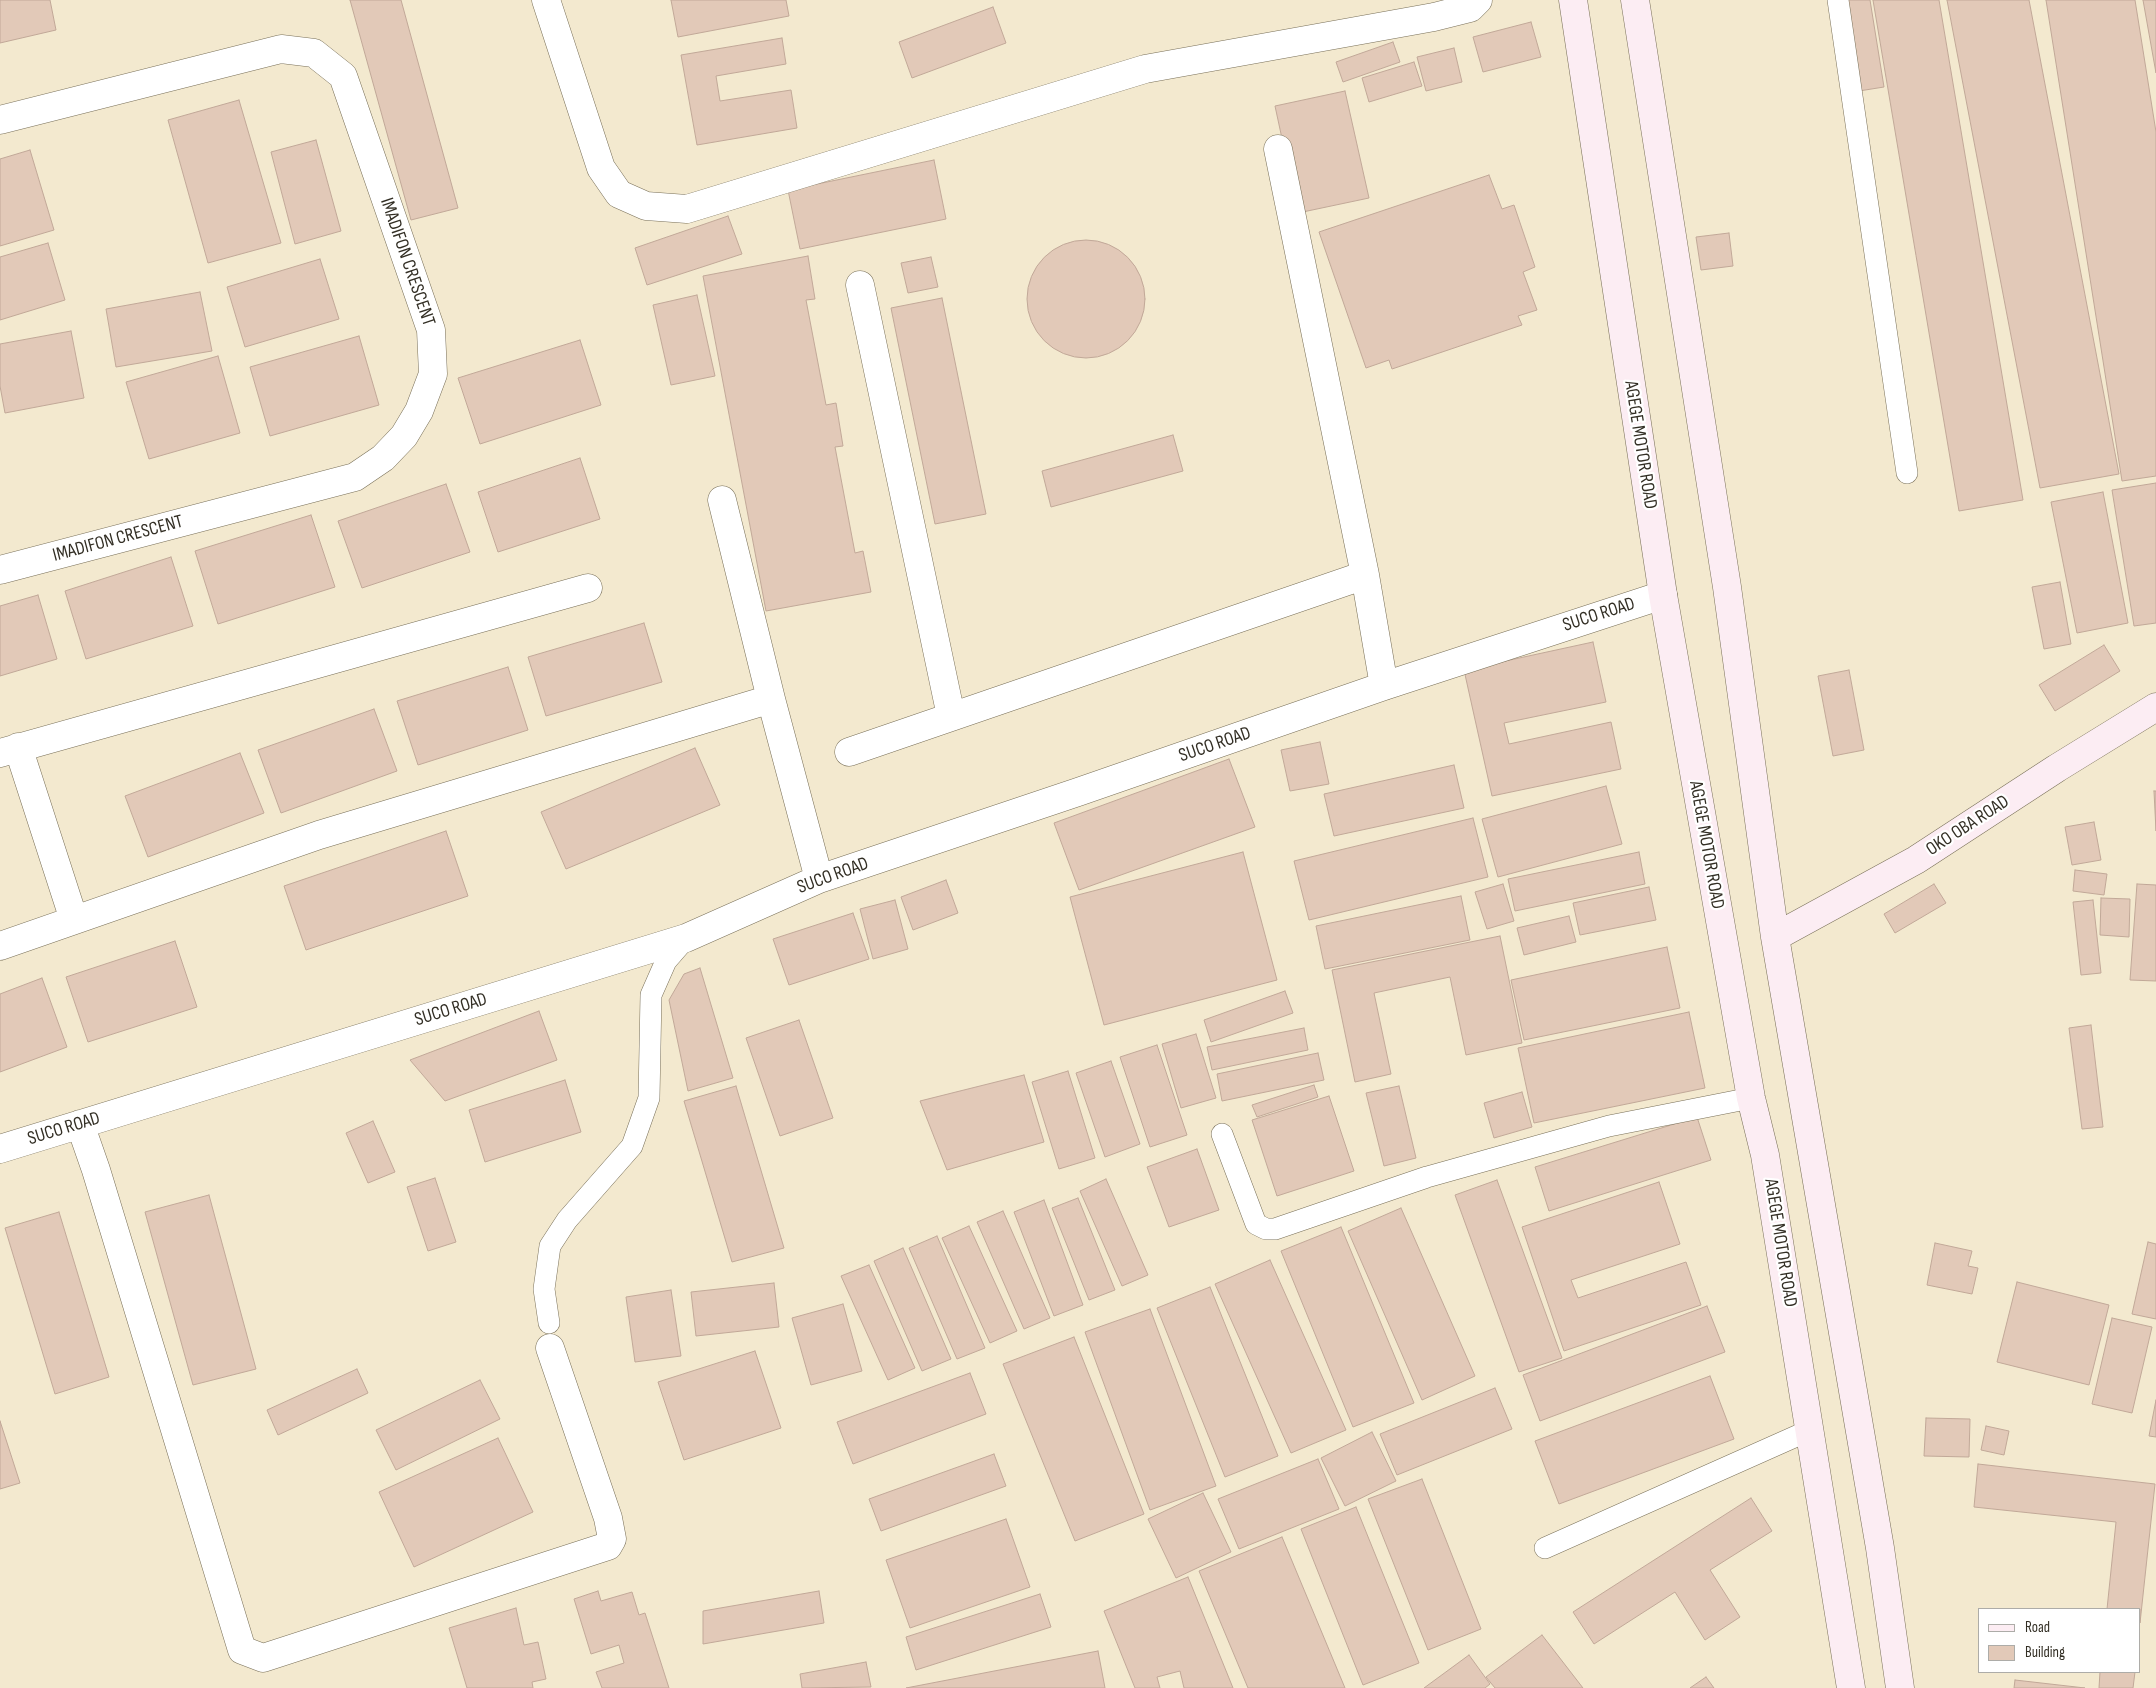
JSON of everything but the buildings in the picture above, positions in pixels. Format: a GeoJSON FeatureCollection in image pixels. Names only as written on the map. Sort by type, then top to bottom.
{"type":"FeatureCollection","features":[{"type":"Feature","properties":{"kind":"main road","name":"AGEGE MOTOR ROAD"},"geometry":{"type":"LineString","coordinates":[[1573,0],[1663,595],[1750,1098],[1765,1155],[1851,1688]]}},
{"type":"Feature","properties":{"kind":"main road"},"geometry":{"type":"LineString","coordinates":[[1635,0],[1727,587],[1775,938],[1880,1548],[1900,1688]]}},
{"type":"Feature","properties":{"kind":"main road","name":"OKO OBA ROAD"},"geometry":{"type":"LineString","coordinates":[[1775,938],[1916,860],[2057,768],[2156,707]]}},
{"type":"Feature","properties":{"kind":"street"},"geometry":{"type":"LineString","coordinates":[[546,0],[601,168],[619,194],[646,206],[687,209],[1145,69],[1434,17],[1470,8],[1478,0]]}},
{"type":"Feature","properties":{"kind":"street","name":"IMADIFON CRESCENT"},"geometry":{"type":"LineString","coordinates":[[0,120],[281,49],[314,53],[343,76],[431,330],[433,374],[419,411],[404,436],[383,458],[355,477],[0,570]]}},
{"type":"Feature","properties":{"kind":"street"},"geometry":{"type":"LineString","coordinates":[[1278,149],[1365,575],[1384,686]]}},
{"type":"Feature","properties":{"kind":"street"},"geometry":{"type":"LineString","coordinates":[[860,285],[951,716]]}},
{"type":"Feature","properties":{"kind":"street"},"geometry":{"type":"LineString","coordinates":[[722,500],[771,699],[819,879]]}},
{"type":"Feature","properties":{"kind":"street"},"geometry":{"type":"LineString","coordinates":[[849,752],[1365,575]]}},
{"type":"Feature","properties":{"kind":"street"},"geometry":{"type":"LineString","coordinates":[[74,920],[9,750],[588,588]]}},
{"type":"Feature","properties":{"kind":"street","name":"SUCO ROAD"},"geometry":{"type":"LineString","coordinates":[[0,1149],[686,938],[819,879],[1088,789],[1384,686],[1663,595]]}},
{"type":"Feature","properties":{"kind":"street"},"geometry":{"type":"LineString","coordinates":[[0,946],[319,835],[771,699]]}},
{"type":"Feature","properties":{"kind":"street"},"geometry":{"type":"LineString","coordinates":[[80,1124],[96,1170],[242,1650],[263,1658],[608,1546],[612,1539],[608,1518],[550,1336]]}},
{"type":"Feature","properties":{"kind":"lane"},"geometry":{"type":"LineString","coordinates":[[1838,0],[1907,473]]}},
{"type":"Feature","properties":{"kind":"lane"},"geometry":{"type":"LineString","coordinates":[[550,1336],[544,1289],[550,1246],[567,1220],[632,1146],[648,1098],[651,995],[666,961],[686,938]]}},
{"type":"Feature","properties":{"kind":"lane"},"geometry":{"type":"LineString","coordinates":[[1222,1134],[1256,1224],[1266,1229],[1275,1229],[1427,1177],[1590,1132],[1750,1098]]}},
{"type":"Feature","properties":{"kind":"lane"},"geometry":{"type":"LineString","coordinates":[[1545,1548],[1810,1430]]}}]}
